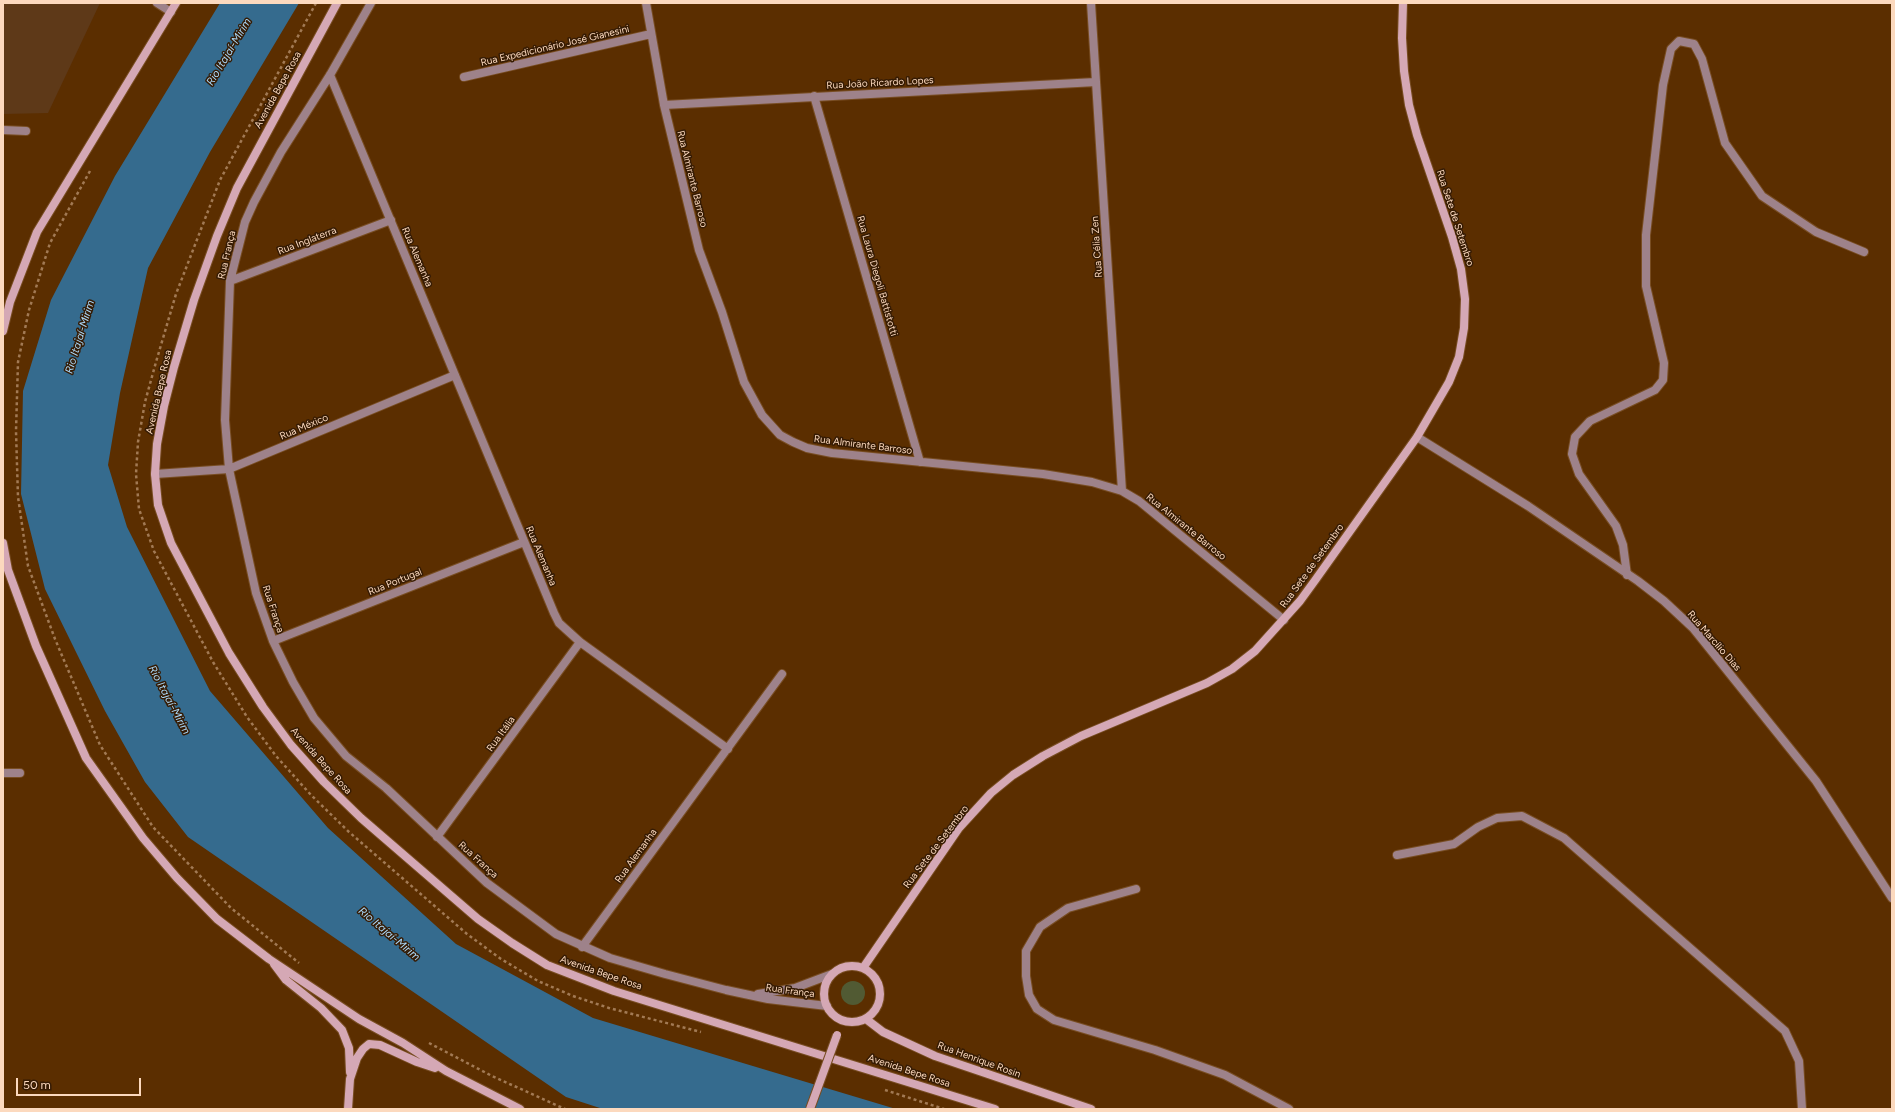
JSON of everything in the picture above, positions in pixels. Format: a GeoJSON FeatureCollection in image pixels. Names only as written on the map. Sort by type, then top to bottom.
{"type":"FeatureCollection","features":[{"type":"Feature","properties":{"kind":"main road"},"geometry":{"type":"LineString","coordinates":[[3,331],[10,302],[37,232],[176,3]]}},
{"type":"Feature","properties":{"kind":"main road","name":"Avenida Bepe Rosa"},"geometry":{"type":"LineString","coordinates":[[337,3],[237,188],[217,236],[194,300],[174,366],[160,428],[155,474],[158,505],[171,543],[229,652],[262,706],[291,745],[324,782],[362,818],[478,919],[512,944],[547,964],[579,978],[994,1109]]}},
{"type":"Feature","properties":{"kind":"main road","name":"Rua Sete de Setembro"},"geometry":{"type":"LineString","coordinates":[[864,968],[959,828],[991,793],[1013,775],[1043,756],[1081,736],[1207,683],[1232,669],[1255,651],[1284,620],[1316,579],[1417,437],[1449,382],[1459,357],[1464,328],[1465,299],[1461,269],[1452,237],[1417,135],[1409,106],[1404,71],[1402,38],[1403,3]]}},
{"type":"Feature","properties":{"kind":"main road"},"geometry":{"type":"LineString","coordinates":[[3,543],[8,570],[36,646],[86,758],[143,838],[177,878],[217,919],[270,959],[359,1019],[403,1043],[446,1071],[520,1109]]}},
{"type":"Feature","properties":{"kind":"main road"},"geometry":{"type":"LineString","coordinates":[[270,959],[286,980],[321,1008],[342,1030],[349,1048],[350,1079],[348,1109]]}},
{"type":"Feature","properties":{"kind":"main road"},"geometry":{"type":"LineString","coordinates":[[847,966],[864,968],[877,980],[881,992],[879,1006],[866,1019],[854,1022],[842,1020],[836,1017],[826,1006],[824,989],[827,981],[832,974],[847,966]]}},
{"type":"Feature","properties":{"kind":"main road","name":"Rua Henrique Rosin"},"geometry":{"type":"LineString","coordinates":[[866,1019],[883,1032],[935,1056],[1091,1109]]}},
{"type":"Feature","properties":{"kind":"main road"},"geometry":{"type":"LineString","coordinates":[[810,1109],[842,1020]]}},
{"type":"Feature","properties":{"kind":"main road"},"geometry":{"type":"LineString","coordinates":[[350,1079],[357,1058],[363,1049],[369,1044],[380,1045],[417,1062],[446,1071]]}},
{"type":"Feature","properties":{"kind":"street"},"geometry":{"type":"LineString","coordinates":[[157,3],[171,12]]}},
{"type":"Feature","properties":{"kind":"street","name":"Rua França"},"geometry":{"type":"LineString","coordinates":[[371,3],[330,75],[281,152],[254,202],[245,222],[230,281],[225,420],[229,469],[256,593],[273,641],[292,682],[318,724],[346,756],[386,788],[487,883],[556,934],[610,958],[665,974],[751,995],[826,1006]]}},
{"type":"Feature","properties":{"kind":"street","name":"Rua Almirante Barroso"},"geometry":{"type":"LineString","coordinates":[[646,3],[664,105],[699,250],[722,312],[744,382],[762,415],[780,435],[807,448],[832,453],[1055,476],[1092,482],[1122,491],[1139,501],[1284,620]]}},
{"type":"Feature","properties":{"kind":"street","name":"Rua Célia Zen"},"geometry":{"type":"LineString","coordinates":[[1091,3],[1122,491]]}},
{"type":"Feature","properties":{"kind":"street","name":"Rua Expedicionário José Gianesini"},"geometry":{"type":"LineString","coordinates":[[464,78],[651,34]]}},
{"type":"Feature","properties":{"kind":"street"},"geometry":{"type":"LineString","coordinates":[[1627,575],[1623,545],[1616,526],[1579,474],[1572,454],[1575,437],[1590,421],[1655,390],[1663,380],[1664,363],[1646,286],[1646,235],[1663,85],[1671,49],[1679,41],[1694,44],[1702,60],[1725,143],[1762,196],[1816,232],[1864,252]]}},
{"type":"Feature","properties":{"kind":"street","name":"Rua Alemanha"},"geometry":{"type":"LineString","coordinates":[[330,75],[554,613],[567,632],[728,749],[582,946]]}},
{"type":"Feature","properties":{"kind":"street","name":"Rua João Ricardo Lopes"},"geometry":{"type":"LineString","coordinates":[[664,105],[1096,82]]}},
{"type":"Feature","properties":{"kind":"street","name":"Rua Laura Diegoli Battistotti"},"geometry":{"type":"LineString","coordinates":[[814,96],[920,462]]}},
{"type":"Feature","properties":{"kind":"street"},"geometry":{"type":"LineString","coordinates":[[3,130],[26,131]]}},
{"type":"Feature","properties":{"kind":"street","name":"Rua Inglaterra"},"geometry":{"type":"LineString","coordinates":[[230,281],[390,220]]}},
{"type":"Feature","properties":{"kind":"street","name":"Rua México"},"geometry":{"type":"LineString","coordinates":[[155,474],[229,469],[455,375]]}},
{"type":"Feature","properties":{"kind":"street","name":"Rua Marcílio Dias"},"geometry":{"type":"LineString","coordinates":[[1417,437],[1528,506],[1664,601],[1698,634],[1816,781],[1892,898]]}},
{"type":"Feature","properties":{"kind":"street","name":"Rua Portugal"},"geometry":{"type":"LineString","coordinates":[[273,641],[524,542]]}},
{"type":"Feature","properties":{"kind":"street","name":"Rua Itália"},"geometry":{"type":"LineString","coordinates":[[437,837],[580,642]]}},
{"type":"Feature","properties":{"kind":"street"},"geometry":{"type":"LineString","coordinates":[[728,749],[782,674]]}},
{"type":"Feature","properties":{"kind":"street"},"geometry":{"type":"LineString","coordinates":[[3,773],[20,773]]}},
{"type":"Feature","properties":{"kind":"street"},"geometry":{"type":"LineString","coordinates":[[1397,855],[1454,844],[1478,826],[1497,818],[1522,816],[1564,838],[1785,1031],[1799,1061],[1802,1109]]}},
{"type":"Feature","properties":{"kind":"street"},"geometry":{"type":"LineString","coordinates":[[1136,889],[1068,908],[1040,927],[1026,951],[1026,976],[1029,995],[1037,1009],[1054,1020],[1155,1050],[1225,1075],[1289,1109]]}},
{"type":"Feature","properties":{"kind":"street","name":"Rua França"},"geometry":{"type":"LineString","coordinates":[[751,995],[794,988],[832,974]]}},
{"type":"Feature","properties":{"kind":"path"},"geometry":{"type":"LineString","coordinates":[[316,3],[220,180],[176,294],[156,362],[138,442],[136,474],[139,509],[154,550],[213,662],[247,717],[276,756],[311,795],[349,832],[467,934],[501,959],[538,981],[573,996],[609,1008],[707,1034]]}},
{"type":"Feature","properties":{"kind":"path"},"geometry":{"type":"LineString","coordinates":[[91,169],[50,243],[29,310],[18,362],[16,431],[18,497],[28,566],[55,639],[100,745],[153,827],[231,908],[302,965]]}},
{"type":"Feature","properties":{"kind":"path"},"geometry":{"type":"LineString","coordinates":[[423,1040],[492,1076],[565,1109]]}},
{"type":"Feature","properties":{"kind":"path"},"geometry":{"type":"LineString","coordinates":[[885,1089],[944,1109]]}},
{"type":"Feature","properties":{"kind":"shaded area"},"geometry":{"type":"Polygon","coordinates":[[[3,3],[100,3],[48,113],[3,114],[3,3]]]}},
{"type":"Feature","properties":{"kind":"green space"},"geometry":{"type":"Polygon","coordinates":[[[853,981],[861,985],[865,993],[861,1001],[853,1005],[845,1001],[841,993],[845,985],[853,981]]]}},
{"type":"Feature","properties":{"kind":"water","name":"Rio Itajaí-Mirim"},"geometry":{"type":"Polygon","coordinates":[[[220,3],[299,3],[210,152],[148,268],[120,393],[108,465],[127,527],[210,691],[328,828],[456,944],[593,1018],[896,1109],[603,1109],[566,1097],[188,837],[145,782],[105,711],[45,589],[21,494],[23,391],[51,300],[115,176],[220,3]]]}}]}
